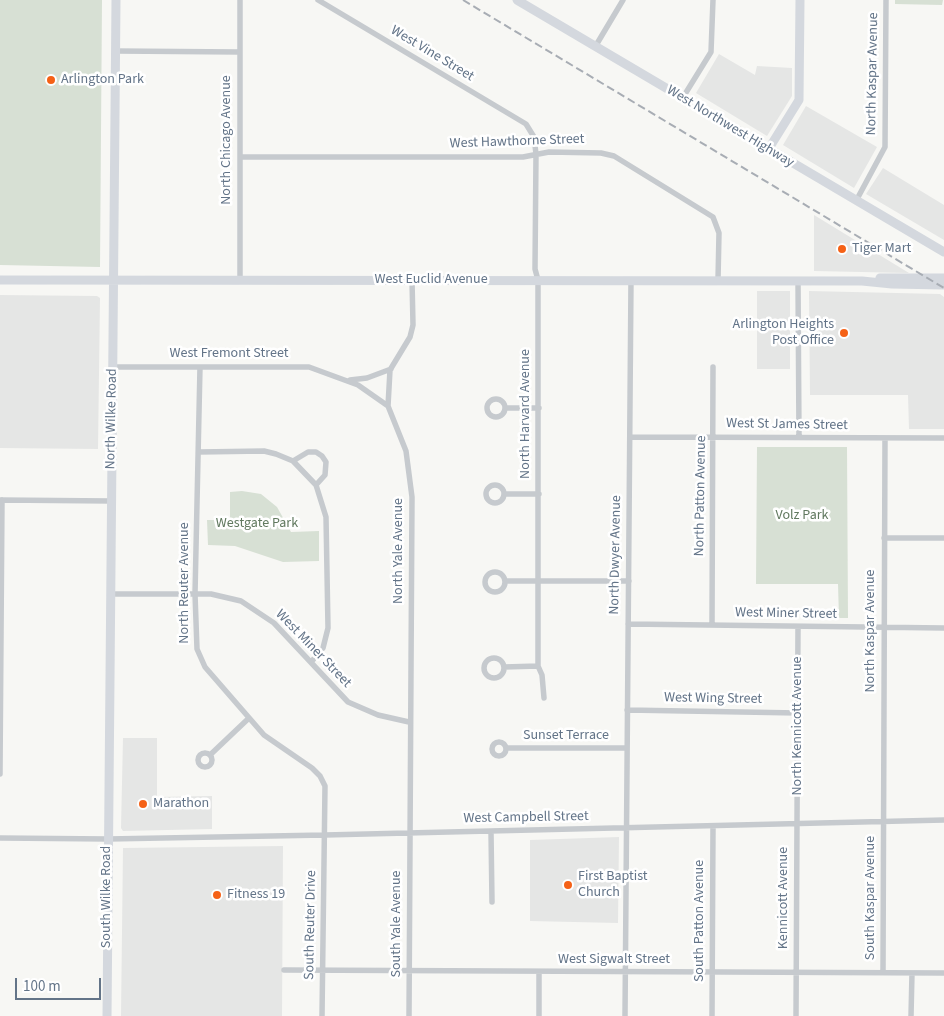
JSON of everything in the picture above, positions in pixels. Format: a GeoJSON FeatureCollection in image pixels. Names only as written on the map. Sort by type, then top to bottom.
{"type":"FeatureCollection","features":[{"type":"Feature","properties":{"kind":"main road","name":"North Wilke Road"},"geometry":{"type":"LineString","coordinates":[[108,839],[116,0]]}},
{"type":"Feature","properties":{"kind":"main road","name":"West Northwest Highway"},"geometry":{"type":"LineString","coordinates":[[517,0],[768,150],[944,252]]}},
{"type":"Feature","properties":{"kind":"main road"},"geometry":{"type":"LineString","coordinates":[[768,150],[799,100],[800,0]]}},
{"type":"Feature","properties":{"kind":"main road","name":"West Euclid Avenue"},"geometry":{"type":"LineString","coordinates":[[0,280],[862,280],[944,278]]}},
{"type":"Feature","properties":{"kind":"main road","name":"West Euclid Avenue"},"geometry":{"type":"LineString","coordinates":[[862,280],[892,284],[944,285]]}},
{"type":"Feature","properties":{"kind":"main road","name":"South Wilke Road"},"geometry":{"type":"LineString","coordinates":[[107,1016],[108,839]]}},
{"type":"Feature","properties":{"kind":"street","name":"North Chicago Avenue"},"geometry":{"type":"LineString","coordinates":[[240,0],[240,280]]}},
{"type":"Feature","properties":{"kind":"street","name":"West Vine Street"},"geometry":{"type":"LineString","coordinates":[[318,0],[526,124],[532,131]]}},
{"type":"Feature","properties":{"kind":"street"},"geometry":{"type":"LineString","coordinates":[[595,47],[623,0]]}},
{"type":"Feature","properties":{"kind":"street"},"geometry":{"type":"LineString","coordinates":[[682,99],[711,52],[713,0]]}},
{"type":"Feature","properties":{"kind":"street","name":"North Kaspar Avenue"},"geometry":{"type":"LineString","coordinates":[[856,201],[885,147],[886,0]]}},
{"type":"Feature","properties":{"kind":"street"},"geometry":{"type":"LineString","coordinates":[[116,51],[239,52]]}},
{"type":"Feature","properties":{"kind":"street","name":"North Harvard Avenue"},"geometry":{"type":"LineString","coordinates":[[532,131],[536,154],[535,269],[538,280],[540,581],[538,666],[542,675],[544,698]]}},
{"type":"Feature","properties":{"kind":"street","name":"West Hawthorne Street"},"geometry":{"type":"LineString","coordinates":[[240,157],[523,157],[549,152],[601,153],[614,156],[710,213],[719,233],[718,280]]}},
{"type":"Feature","properties":{"kind":"street","name":"North Yale Avenue"},"geometry":{"type":"LineString","coordinates":[[410,832],[409,722],[412,498],[406,451],[388,406],[391,368],[410,337],[413,325],[412,280]]}},
{"type":"Feature","properties":{"kind":"street","name":"North Dwyer Avenue"},"geometry":{"type":"LineString","coordinates":[[625,1016],[631,280]]}},
{"type":"Feature","properties":{"kind":"street"},"geometry":{"type":"LineString","coordinates":[[798,280],[799,437]]}},
{"type":"Feature","properties":{"kind":"street","name":"West Fremont Street"},"geometry":{"type":"LineString","coordinates":[[113,367],[309,367],[358,385],[388,406]]}},
{"type":"Feature","properties":{"kind":"street","name":"North Reuter Avenue"},"geometry":{"type":"LineString","coordinates":[[200,367],[195,594],[197,649],[205,667],[264,735],[299,758],[320,776],[326,796],[325,835]]}},
{"type":"Feature","properties":{"kind":"street","name":"North Patton Avenue"},"geometry":{"type":"LineString","coordinates":[[712,625],[713,367]]}},
{"type":"Feature","properties":{"kind":"street","name":"West Fremont Street"},"geometry":{"type":"LineString","coordinates":[[343,379],[367,378],[391,368]]}},
{"type":"Feature","properties":{"kind":"street"},"geometry":{"type":"LineString","coordinates":[[506,408],[539,408]]}},
{"type":"Feature","properties":{"kind":"street","name":"West St James Street"},"geometry":{"type":"LineString","coordinates":[[630,437],[944,438]]}},
{"type":"Feature","properties":{"kind":"street","name":"North Kaspar Avenue"},"geometry":{"type":"LineString","coordinates":[[884,823],[885,438]]}},
{"type":"Feature","properties":{"kind":"street"},"geometry":{"type":"LineString","coordinates":[[199,452],[264,451],[293,461],[316,485],[326,517],[328,628],[323,648],[312,661]]}},
{"type":"Feature","properties":{"kind":"street"},"geometry":{"type":"LineString","coordinates":[[293,461],[308,452],[316,452],[322,456],[326,462],[325,475],[316,485]]}},
{"type":"Feature","properties":{"kind":"street"},"geometry":{"type":"LineString","coordinates":[[505,494],[539,494]]}},
{"type":"Feature","properties":{"kind":"street"},"geometry":{"type":"LineString","coordinates":[[0,774],[1,500],[111,501]]}},
{"type":"Feature","properties":{"kind":"street"},"geometry":{"type":"LineString","coordinates":[[884,538],[944,538]]}},
{"type":"Feature","properties":{"kind":"street"},"geometry":{"type":"LineString","coordinates":[[505,581],[629,581]]}},
{"type":"Feature","properties":{"kind":"street","name":"West Miner Street"},"geometry":{"type":"LineString","coordinates":[[110,594],[211,594],[242,601],[274,623],[312,661],[348,702],[378,715],[409,722]]}},
{"type":"Feature","properties":{"kind":"street","name":"West Miner Street"},"geometry":{"type":"LineString","coordinates":[[628,624],[944,628]]}},
{"type":"Feature","properties":{"kind":"street","name":"North Kennicott Avenue"},"geometry":{"type":"LineString","coordinates":[[798,627],[798,825]]}},
{"type":"Feature","properties":{"kind":"street"},"geometry":{"type":"LineString","coordinates":[[504,667],[538,666]]}},
{"type":"Feature","properties":{"kind":"street","name":"West Wing Street"},"geometry":{"type":"LineString","coordinates":[[627,710],[798,713]]}},
{"type":"Feature","properties":{"kind":"street"},"geometry":{"type":"LineString","coordinates":[[210,755],[249,718]]}},
{"type":"Feature","properties":{"kind":"street","name":"Sunset Terrace"},"geometry":{"type":"LineString","coordinates":[[506,748],[627,748]]}},
{"type":"Feature","properties":{"kind":"street","name":"West Campbell Street"},"geometry":{"type":"LineString","coordinates":[[0,838],[108,839],[491,832],[944,820]]}},
{"type":"Feature","properties":{"kind":"street","name":"South Kaspar Avenue"},"geometry":{"type":"LineString","coordinates":[[883,972],[884,823]]}},
{"type":"Feature","properties":{"kind":"street","name":"Kennicott Avenue"},"geometry":{"type":"LineString","coordinates":[[796,1016],[798,825]]}},
{"type":"Feature","properties":{"kind":"street","name":"South Patton Avenue"},"geometry":{"type":"LineString","coordinates":[[712,1016],[713,827]]}},
{"type":"Feature","properties":{"kind":"street","name":"South Yale Avenue"},"geometry":{"type":"LineString","coordinates":[[409,1016],[410,832]]}},
{"type":"Feature","properties":{"kind":"street"},"geometry":{"type":"LineString","coordinates":[[491,832],[492,902]]}},
{"type":"Feature","properties":{"kind":"street","name":"South Reuter Drive"},"geometry":{"type":"LineString","coordinates":[[322,1016],[325,835]]}},
{"type":"Feature","properties":{"kind":"street","name":"West Sigwalt Street"},"geometry":{"type":"LineString","coordinates":[[284,970],[944,973]]}},
{"type":"Feature","properties":{"kind":"street"},"geometry":{"type":"LineString","coordinates":[[539,972],[539,1016]]}},
{"type":"Feature","properties":{"kind":"street"},"geometry":{"type":"LineString","coordinates":[[912,973],[912,1016]]}},
{"type":"Feature","properties":{"kind":"shaded area"},"geometry":{"type":"Polygon","coordinates":[[[719,54],[755,75],[757,66],[792,68],[792,96],[767,136],[696,93],[719,54]]]}},
{"type":"Feature","properties":{"kind":"shaded area"},"geometry":{"type":"Polygon","coordinates":[[[806,106],[877,147],[854,188],[783,145],[806,106]]]}},
{"type":"Feature","properties":{"kind":"shaded area"},"geometry":{"type":"Polygon","coordinates":[[[883,168],[944,205],[944,240],[866,194],[883,168]]]}},
{"type":"Feature","properties":{"kind":"shaded area"},"geometry":{"type":"Polygon","coordinates":[[[814,215],[909,273],[814,271],[814,215]]]}},
{"type":"Feature","properties":{"kind":"shaded area"},"geometry":{"type":"Polygon","coordinates":[[[757,291],[790,291],[790,369],[757,369],[757,291]]]}},
{"type":"Feature","properties":{"kind":"shaded area"},"geometry":{"type":"Polygon","coordinates":[[[809,291],[940,294],[944,297],[944,429],[909,429],[908,395],[810,395],[809,291]]]}},
{"type":"Feature","properties":{"kind":"shaded area"},"geometry":{"type":"Polygon","coordinates":[[[0,295],[97,296],[100,298],[98,449],[0,448],[0,295]]]}},
{"type":"Feature","properties":{"kind":"shaded area"},"geometry":{"type":"Polygon","coordinates":[[[123,738],[157,738],[157,797],[212,796],[212,829],[123,831],[121,828],[123,738]]]}},
{"type":"Feature","properties":{"kind":"shaded area"},"geometry":{"type":"Polygon","coordinates":[[[619,837],[618,923],[530,921],[530,840],[619,837]]]}},
{"type":"Feature","properties":{"kind":"shaded area"},"geometry":{"type":"Polygon","coordinates":[[[283,846],[282,1016],[121,1016],[123,848],[283,846]]]}},
{"type":"Feature","properties":{"kind":"green space","name":"Arlington Park"},"geometry":{"type":"Polygon","coordinates":[[[0,0],[102,0],[100,267],[0,265],[0,0]]]}},
{"type":"Feature","properties":{"kind":"green space"},"geometry":{"type":"Polygon","coordinates":[[[895,0],[943,0],[942,5],[895,4],[895,0]]]}},
{"type":"Feature","properties":{"kind":"green space","name":"Volz Park"},"geometry":{"type":"Polygon","coordinates":[[[757,447],[847,447],[848,618],[839,618],[838,584],[756,584],[757,447]]]}},
{"type":"Feature","properties":{"kind":"green space","name":"Westgate Park"},"geometry":{"type":"Polygon","coordinates":[[[242,491],[261,494],[277,507],[291,532],[319,531],[319,561],[283,562],[235,546],[208,545],[207,520],[230,520],[230,492],[242,491]]]}},
{"type":"Feature","properties":{"kind":"railway"},"geometry":{"type":"LineString","coordinates":[[463,0],[944,288]]}},
{"type":"Feature","properties":{"kind":"place","name":"Arlington Park"},"geometry":{"type":"Point","coordinates":[51,80]}},
{"type":"Feature","properties":{"kind":"place","name":"Tiger Mart"},"geometry":{"type":"Point","coordinates":[842,249]}},
{"type":"Feature","properties":{"kind":"place","name":"Arlington Heights Post Office"},"geometry":{"type":"Point","coordinates":[844,333]}},
{"type":"Feature","properties":{"kind":"place","name":"Marathon"},"geometry":{"type":"Point","coordinates":[143,804]}},
{"type":"Feature","properties":{"kind":"place","name":"First Baptist Church"},"geometry":{"type":"Point","coordinates":[568,885]}},
{"type":"Feature","properties":{"kind":"place","name":"Fitness 19"},"geometry":{"type":"Point","coordinates":[217,895]}}]}
